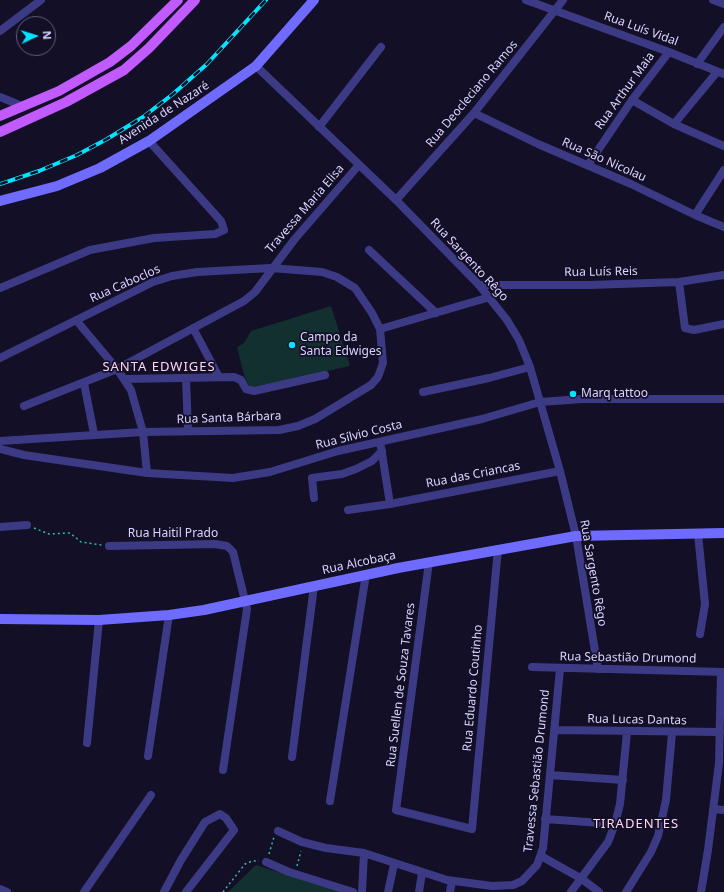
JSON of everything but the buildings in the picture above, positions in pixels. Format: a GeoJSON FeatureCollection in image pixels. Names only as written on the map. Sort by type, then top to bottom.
{"type":"FeatureCollection","features":[{"type":"Feature","properties":{"kind":"main road"},"geometry":{"type":"LineString","coordinates":[[0,116],[59,91],[110,62],[131,46],[178,0]]}},
{"type":"Feature","properties":{"kind":"main road"},"geometry":{"type":"LineString","coordinates":[[0,132],[25,122],[66,102],[124,70],[149,48],[194,0]]}},
{"type":"Feature","properties":{"kind":"main road","name":"Avenida de Nazaré"},"geometry":{"type":"LineString","coordinates":[[0,201],[57,186],[100,168],[149,141],[256,66],[314,0]]}},
{"type":"Feature","properties":{"kind":"main road"},"geometry":{"type":"LineString","coordinates":[[19,108],[13,118],[17,122],[25,122]]}},
{"type":"Feature","properties":{"kind":"main road","name":"Rua Alcobaça"},"geometry":{"type":"LineString","coordinates":[[0,620],[99,620],[169,615],[204,610],[366,574],[576,536],[724,533]]}},
{"type":"Feature","properties":{"kind":"street"},"geometry":{"type":"LineString","coordinates":[[0,31],[41,0]]}},
{"type":"Feature","properties":{"kind":"street","name":"Rua Luís Vidal"},"geometry":{"type":"LineString","coordinates":[[526,0],[669,52],[720,73]]}},
{"type":"Feature","properties":{"kind":"street","name":"Rua Deocleciano Ramos"},"geometry":{"type":"LineString","coordinates":[[396,200],[474,113],[563,0]]}},
{"type":"Feature","properties":{"kind":"street"},"geometry":{"type":"LineString","coordinates":[[713,0],[724,4]]}},
{"type":"Feature","properties":{"kind":"street"},"geometry":{"type":"LineString","coordinates":[[697,64],[724,27]]}},
{"type":"Feature","properties":{"kind":"street"},"geometry":{"type":"LineString","coordinates":[[319,127],[381,47]]}},
{"type":"Feature","properties":{"kind":"street","name":"Rua Arthur Maia"},"geometry":{"type":"LineString","coordinates":[[588,165],[632,100],[669,52]]}},
{"type":"Feature","properties":{"kind":"street","name":"Rua Sargento Rêgo"},"geometry":{"type":"LineString","coordinates":[[256,66],[358,166],[396,200],[479,285],[490,297],[515,333],[530,367],[560,471],[576,536],[598,670]]}},
{"type":"Feature","properties":{"kind":"street"},"geometry":{"type":"LineString","coordinates":[[674,124],[720,73]]}},
{"type":"Feature","properties":{"kind":"street"},"geometry":{"type":"LineString","coordinates":[[0,97],[19,108]]}},
{"type":"Feature","properties":{"kind":"street"},"geometry":{"type":"LineString","coordinates":[[632,100],[674,124],[724,146]]}},
{"type":"Feature","properties":{"kind":"street","name":"Rua São Nicolau"},"geometry":{"type":"LineString","coordinates":[[474,113],[538,144],[724,227]]}},
{"type":"Feature","properties":{"kind":"street"},"geometry":{"type":"LineString","coordinates":[[0,288],[90,250],[154,238],[215,234],[224,230],[221,221],[149,141]]}},
{"type":"Feature","properties":{"kind":"street","name":"Travessa Maria Elisa"},"geometry":{"type":"LineString","coordinates":[[24,406],[118,369],[244,301],[255,292],[271,268],[321,207],[358,166]]}},
{"type":"Feature","properties":{"kind":"street"},"geometry":{"type":"LineString","coordinates":[[695,215],[724,170]]}},
{"type":"Feature","properties":{"kind":"street"},"geometry":{"type":"LineString","coordinates":[[369,250],[436,313]]}},
{"type":"Feature","properties":{"kind":"street","name":"Rua Caboclos"},"geometry":{"type":"LineString","coordinates":[[0,358],[153,282],[172,276],[197,272],[271,268]]}},
{"type":"Feature","properties":{"kind":"street","name":"Rua Santa Bárbara"},"geometry":{"type":"LineString","coordinates":[[0,441],[143,432],[279,430],[298,426],[315,419],[371,385],[378,377],[383,363],[380,329],[372,313],[355,288],[337,277],[322,272],[271,268]]}},
{"type":"Feature","properties":{"kind":"street","name":"Rua Luís Reis"},"geometry":{"type":"LineString","coordinates":[[479,285],[589,285],[679,282],[724,275]]}},
{"type":"Feature","properties":{"kind":"street"},"geometry":{"type":"LineString","coordinates":[[679,282],[685,328],[694,330],[724,324]]}},
{"type":"Feature","properties":{"kind":"street"},"geometry":{"type":"LineString","coordinates":[[380,329],[490,297]]}},
{"type":"Feature","properties":{"kind":"street"},"geometry":{"type":"LineString","coordinates":[[76,320],[125,379],[135,401],[143,432],[147,473]]}},
{"type":"Feature","properties":{"kind":"street"},"geometry":{"type":"LineString","coordinates":[[193,328],[219,377]]}},
{"type":"Feature","properties":{"kind":"street"},"geometry":{"type":"LineString","coordinates":[[423,392],[490,378],[530,367]]}},
{"type":"Feature","properties":{"kind":"street"},"geometry":{"type":"LineString","coordinates":[[125,379],[238,378],[241,380],[246,390],[254,391],[325,375]]}},
{"type":"Feature","properties":{"kind":"street"},"geometry":{"type":"LineString","coordinates":[[186,378],[188,431]]}},
{"type":"Feature","properties":{"kind":"street"},"geometry":{"type":"LineString","coordinates":[[84,383],[94,434]]}},
{"type":"Feature","properties":{"kind":"street","name":"Rua Sílvio Costa"},"geometry":{"type":"LineString","coordinates":[[0,449],[24,455],[147,473],[233,478],[270,472],[338,451],[482,419],[540,402],[582,399],[724,399]]}},
{"type":"Feature","properties":{"kind":"street"},"geometry":{"type":"LineString","coordinates":[[380,442],[390,504]]}},
{"type":"Feature","properties":{"kind":"street"},"geometry":{"type":"LineString","coordinates":[[314,498],[312,478],[342,474],[356,469],[372,461],[382,451]]}},
{"type":"Feature","properties":{"kind":"street","name":"Rua das Criancas"},"geometry":{"type":"LineString","coordinates":[[348,510],[390,504],[560,471]]}},
{"type":"Feature","properties":{"kind":"street"},"geometry":{"type":"LineString","coordinates":[[0,527],[27,525]]}},
{"type":"Feature","properties":{"kind":"street"},"geometry":{"type":"LineString","coordinates":[[698,534],[705,604],[700,634]]}},
{"type":"Feature","properties":{"kind":"street","name":"Rua Haitil Prado"},"geometry":{"type":"LineString","coordinates":[[109,546],[215,544],[226,546],[233,552],[247,609],[223,770]]}},
{"type":"Feature","properties":{"kind":"street","name":"Rua Eduardo Coutinho"},"geometry":{"type":"LineString","coordinates":[[396,810],[472,829],[498,549]]}},
{"type":"Feature","properties":{"kind":"street","name":"Rua Suellen de Souza Tavares"},"geometry":{"type":"LineString","coordinates":[[396,810],[429,562]]}},
{"type":"Feature","properties":{"kind":"street"},"geometry":{"type":"LineString","coordinates":[[330,801],[366,574]]}},
{"type":"Feature","properties":{"kind":"street"},"geometry":{"type":"LineString","coordinates":[[292,757],[314,586]]}},
{"type":"Feature","properties":{"kind":"street"},"geometry":{"type":"LineString","coordinates":[[148,756],[169,615]]}},
{"type":"Feature","properties":{"kind":"street"},"geometry":{"type":"LineString","coordinates":[[87,743],[99,620]]}},
{"type":"Feature","properties":{"kind":"street","name":"Rua Sebastião Drumond"},"geometry":{"type":"LineString","coordinates":[[532,667],[598,670],[723,672]]}},
{"type":"Feature","properties":{"kind":"street","name":"Travessa Sebastião Drumond"},"geometry":{"type":"LineString","coordinates":[[278,831],[302,842],[326,848],[364,853],[422,873],[483,889],[504,886],[522,881],[531,874],[541,856],[546,819],[560,668]]}},
{"type":"Feature","properties":{"kind":"street"},"geometry":{"type":"LineString","coordinates":[[701,892],[721,764],[723,672]]}},
{"type":"Feature","properties":{"kind":"street","name":"Rua Lucas Dantas"},"geometry":{"type":"LineString","coordinates":[[554,730],[672,733],[722,727]]}},
{"type":"Feature","properties":{"kind":"street"},"geometry":{"type":"LineString","coordinates":[[572,892],[608,842],[615,824],[623,780],[627,732]]}},
{"type":"Feature","properties":{"kind":"street"},"geometry":{"type":"LineString","coordinates":[[626,892],[651,852],[658,836],[666,800],[672,733]]}},
{"type":"Feature","properties":{"kind":"street"},"geometry":{"type":"LineString","coordinates":[[550,775],[623,780]]}},
{"type":"Feature","properties":{"kind":"street"},"geometry":{"type":"LineString","coordinates":[[84,892],[151,795]]}},
{"type":"Feature","properties":{"kind":"street"},"geometry":{"type":"LineString","coordinates":[[714,809],[724,810]]}},
{"type":"Feature","properties":{"kind":"street"},"geometry":{"type":"LineString","coordinates":[[164,892],[181,860],[205,822],[220,814],[226,818],[234,830],[186,892]]}},
{"type":"Feature","properties":{"kind":"street"},"geometry":{"type":"LineString","coordinates":[[546,819],[615,824]]}},
{"type":"Feature","properties":{"kind":"street"},"geometry":{"type":"LineString","coordinates":[[362,892],[364,853]]}},
{"type":"Feature","properties":{"kind":"street"},"geometry":{"type":"LineString","coordinates":[[541,856],[582,879],[599,892]]}},
{"type":"Feature","properties":{"kind":"street"},"geometry":{"type":"LineString","coordinates":[[266,862],[296,874],[353,892]]}},
{"type":"Feature","properties":{"kind":"street"},"geometry":{"type":"LineString","coordinates":[[388,892],[394,864]]}},
{"type":"Feature","properties":{"kind":"street"},"geometry":{"type":"LineString","coordinates":[[420,892],[422,873]]}},
{"type":"Feature","properties":{"kind":"street"},"geometry":{"type":"LineString","coordinates":[[450,892],[452,881]]}},
{"type":"Feature","properties":{"kind":"street"},"geometry":{"type":"LineString","coordinates":[[0,889],[7,892]]}},
{"type":"Feature","properties":{"kind":"path"},"geometry":{"type":"LineString","coordinates":[[27,525],[49,534],[70,533],[81,542],[109,546]]}},
{"type":"Feature","properties":{"kind":"path"},"geometry":{"type":"LineString","coordinates":[[223,892],[246,864],[252,861],[266,862],[274,836],[278,831]]}},
{"type":"Feature","properties":{"kind":"path"},"geometry":{"type":"LineString","coordinates":[[296,874],[302,842]]}},
{"type":"Feature","properties":{"kind":"green space","name":"Campo da Santa Edwiges"},"geometry":{"type":"Polygon","coordinates":[[[331,306],[350,366],[250,387],[244,375],[237,347],[244,343],[251,331],[331,306]]]}},
{"type":"Feature","properties":{"kind":"green space"},"geometry":{"type":"Polygon","coordinates":[[[256,865],[340,892],[228,892],[256,865]]]}},
{"type":"Feature","properties":{"kind":"railway"},"geometry":{"type":"LineString","coordinates":[[0,184],[39,171],[77,155],[143,117],[173,94],[207,64],[266,0]]}},
{"type":"Feature","properties":{"kind":"place","name":"Campo da Santa Edwiges"},"geometry":{"type":"Point","coordinates":[292,345]}},
{"type":"Feature","properties":{"kind":"place","name":"Marq tattoo"},"geometry":{"type":"Point","coordinates":[573,394]}},
{"type":"Feature","properties":{"kind":"district","name":"SANTA EDWIGES"},"geometry":{"type":"Point","coordinates":[159,367]}},
{"type":"Feature","properties":{"kind":"district","name":"TIRADENTES"},"geometry":{"type":"Point","coordinates":[636,824]}}]}
